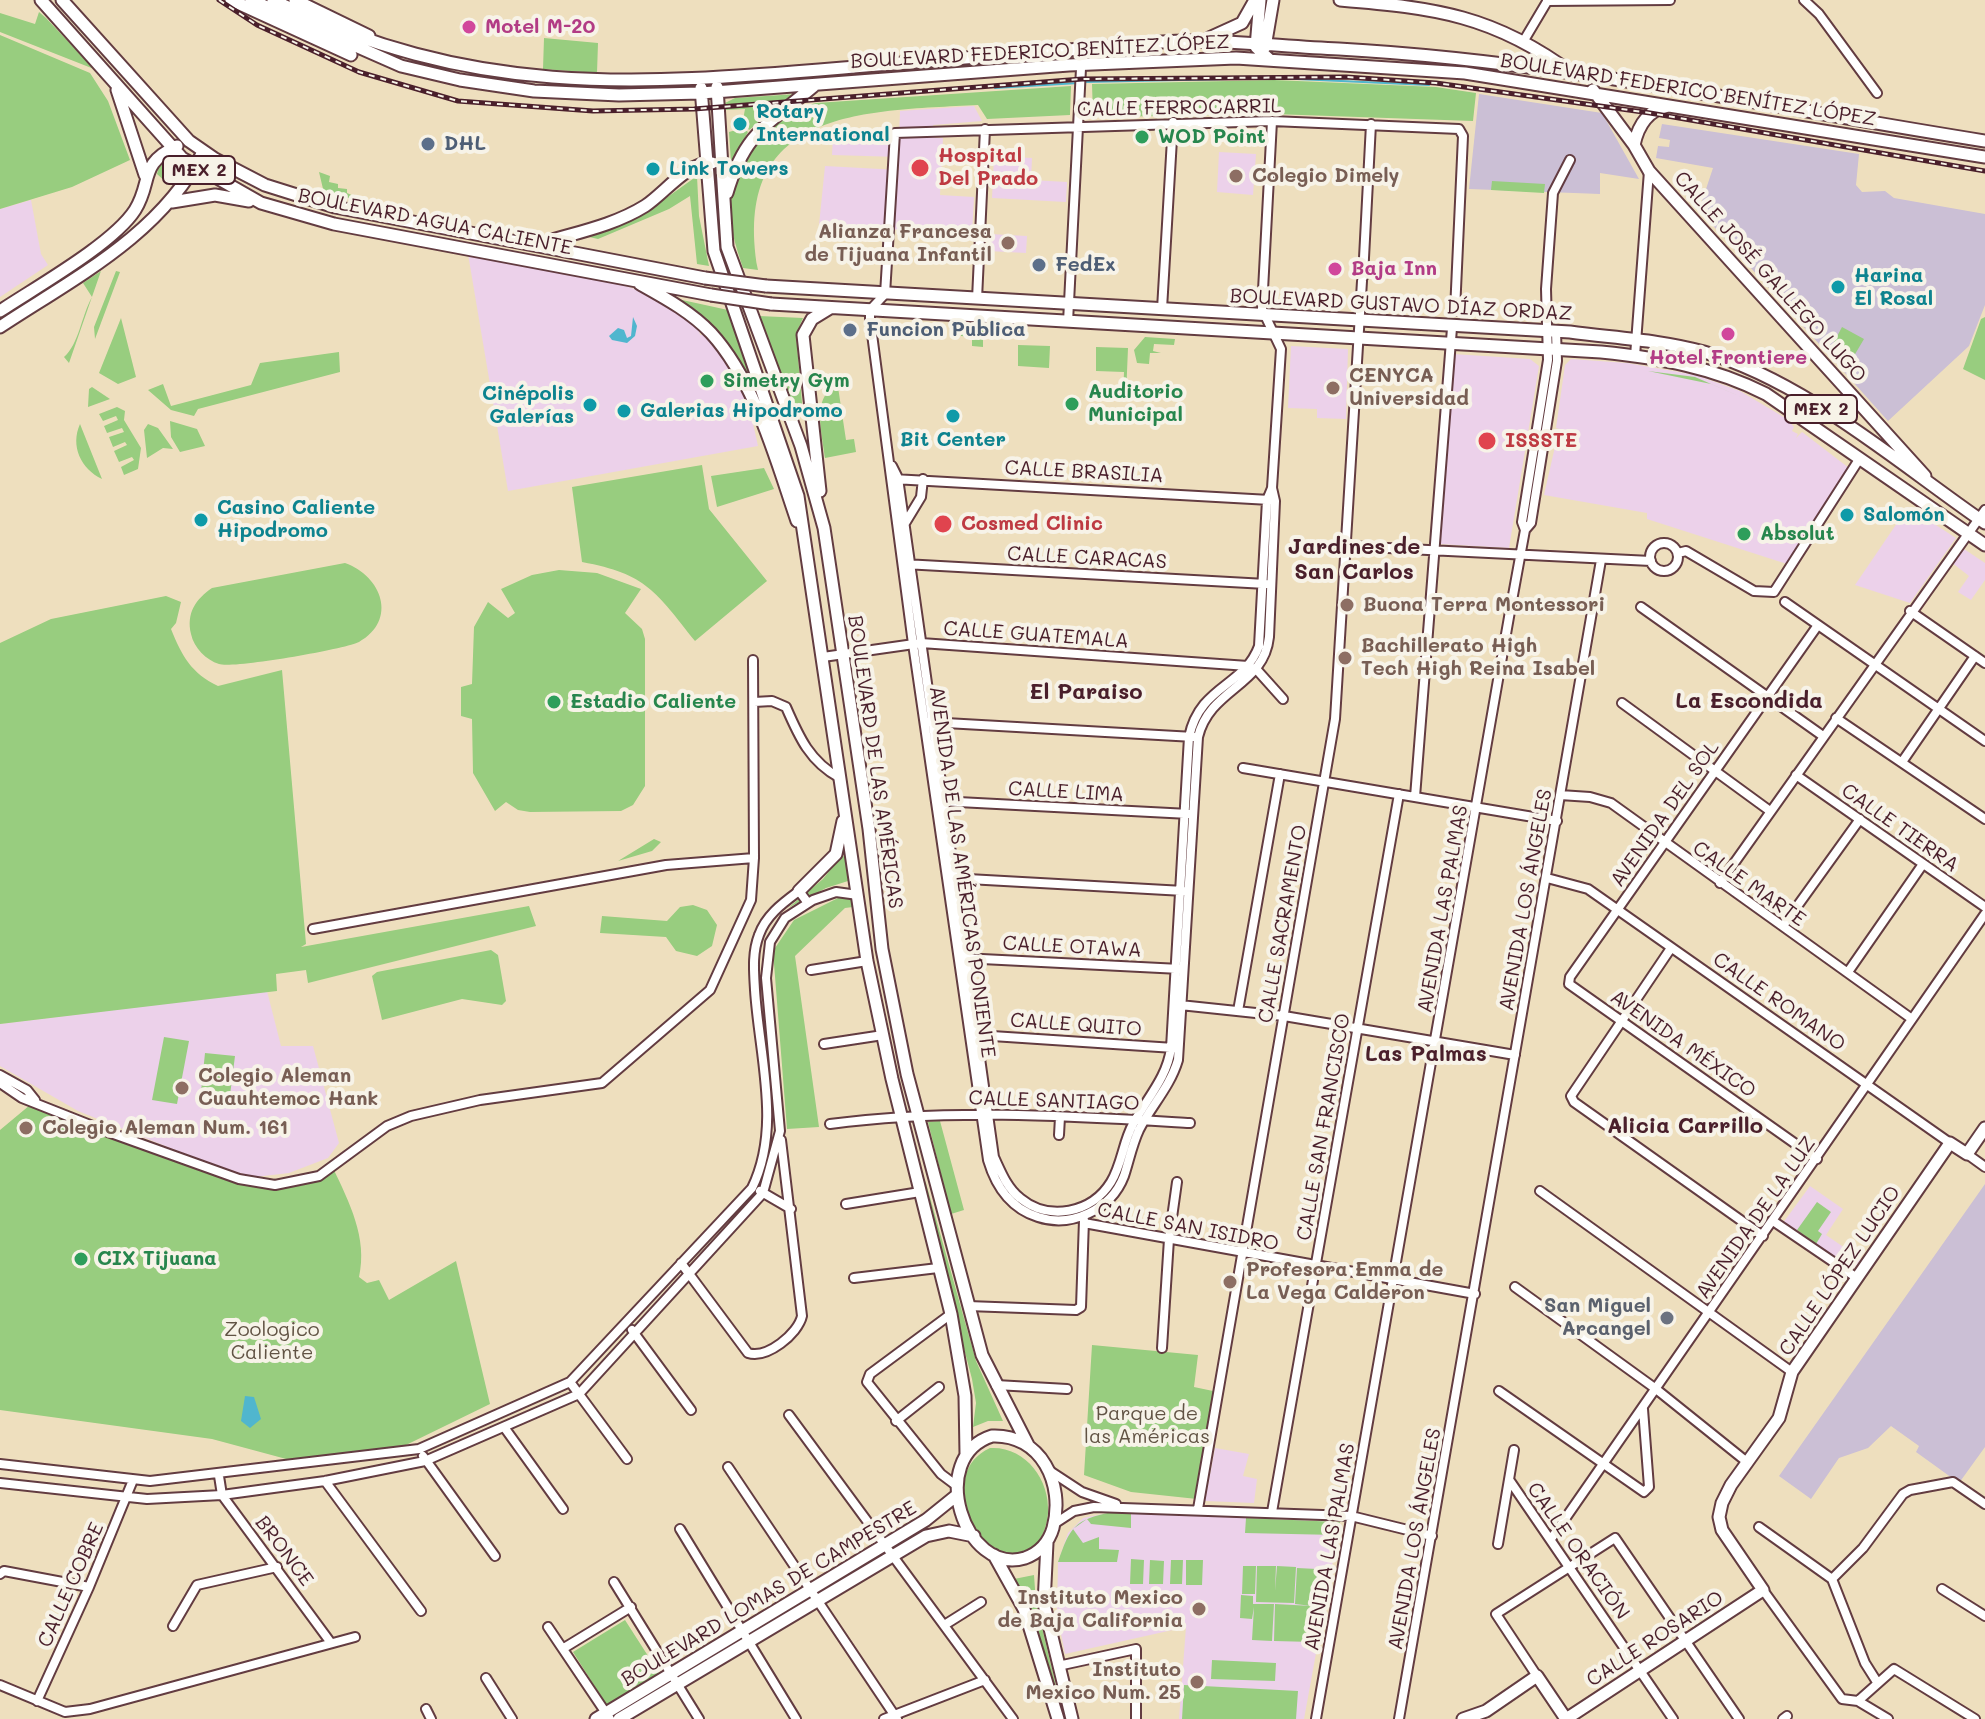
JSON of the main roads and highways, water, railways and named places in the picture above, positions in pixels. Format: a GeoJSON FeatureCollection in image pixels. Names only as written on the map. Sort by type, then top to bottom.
{"type":"FeatureCollection","features":[{"type":"Feature","properties":{"kind":"main road","name":"BOULEVARD AGUA CALIENTE"},"geometry":{"type":"LineString","coordinates":[[41,0],[171,148],[195,167],[261,203],[334,224],[771,304]]}},
{"type":"Feature","properties":{"kind":"main road","name":"BOULEVARD AGUA CALIENTE"},"geometry":{"type":"LineString","coordinates":[[62,0],[189,141],[241,174],[296,196],[534,246],[705,278],[766,286]]}},
{"type":"Feature","properties":{"kind":"main road"},"geometry":{"type":"LineString","coordinates":[[231,0],[372,63],[401,66]]}},
{"type":"Feature","properties":{"kind":"main road","name":"BOULEVARD FEDERICO BENÍTEZ LÓPEZ"},"geometry":{"type":"LineString","coordinates":[[251,0],[401,66],[534,91],[619,95],[701,93],[1082,65],[1236,58],[1452,71],[1985,157]]}},
{"type":"Feature","properties":{"kind":"main road","name":"BOULEVARD FEDERICO BENÍTEZ LÓPEZ"},"geometry":{"type":"LineString","coordinates":[[273,0],[349,35],[413,55],[537,78],[584,81],[700,80],[1192,41],[1261,47],[1404,51],[1579,79],[1641,83],[1985,141]]}},
{"type":"Feature","properties":{"kind":"main road"},"geometry":{"type":"LineString","coordinates":[[295,0],[413,55]]}},
{"type":"Feature","properties":{"kind":"main road"},"geometry":{"type":"LineString","coordinates":[[1192,41],[1236,28],[1249,15],[1257,0]]}},
{"type":"Feature","properties":{"kind":"main road"},"geometry":{"type":"LineString","coordinates":[[1257,0],[1261,47],[1271,60]]}},
{"type":"Feature","properties":{"kind":"main road"},"geometry":{"type":"LineString","coordinates":[[1261,47],[1273,0]]}},
{"type":"Feature","properties":{"kind":"main road","name":"CALLE JOSÉ GALLEGO LUGO"},"geometry":{"type":"LineString","coordinates":[[1340,0],[1465,16],[1523,42],[1595,92],[1649,171],[1939,492]]}},
{"type":"Feature","properties":{"kind":"main road"},"geometry":{"type":"LineString","coordinates":[[1236,58],[1261,47]]}},
{"type":"Feature","properties":{"kind":"main road","name":"BOULEVARD DE LAS AMÉRICAS"},"geometry":{"type":"LineString","coordinates":[[716,78],[729,253],[793,427],[824,528],[869,829],[882,949],[917,1114],[968,1306],[994,1385],[1028,1445]]}},
{"type":"Feature","properties":{"kind":"main road","name":"BOULEVARD DE LAS AMÉRICAS"},"geometry":{"type":"LineString","coordinates":[[700,80],[714,251],[798,496],[810,560],[867,961],[901,1115],[951,1314],[965,1396],[966,1454]]}},
{"type":"Feature","properties":{"kind":"main road"},"geometry":{"type":"LineString","coordinates":[[724,205],[735,168],[752,138],[764,124],[815,85]]}},
{"type":"Feature","properties":{"kind":"main road"},"geometry":{"type":"LineString","coordinates":[[116,86],[145,175]]}},
{"type":"Feature","properties":{"kind":"main road"},"geometry":{"type":"LineString","coordinates":[[1634,145],[1650,113],[1676,105]]}},
{"type":"Feature","properties":{"kind":"main road"},"geometry":{"type":"LineString","coordinates":[[0,311],[120,228],[140,200],[145,175],[155,159],[189,141]]}},
{"type":"Feature","properties":{"kind":"main road"},"geometry":{"type":"LineString","coordinates":[[0,327],[113,253],[171,202],[203,152]]}},
{"type":"Feature","properties":{"kind":"main road"},"geometry":{"type":"LineString","coordinates":[[534,246],[628,215],[658,197],[695,165],[716,165],[723,173]]}},
{"type":"Feature","properties":{"kind":"main road"},"geometry":{"type":"LineString","coordinates":[[171,202],[196,195],[215,195],[261,203]]}},
{"type":"Feature","properties":{"kind":"main road"},"geometry":{"type":"LineString","coordinates":[[629,278],[685,311],[711,333],[745,382],[810,560]]}},
{"type":"Feature","properties":{"kind":"main road","name":"BOULEVARD GUSTAVO DÍAZ ORDAZ"},"geometry":{"type":"LineString","coordinates":[[766,286],[1636,339],[1703,352],[1773,380],[1939,492],[1983,518]]}},
{"type":"Feature","properties":{"kind":"main road","name":"BOULEVARD GUSTAVO DÍAZ ORDAZ"},"geometry":{"type":"LineString","coordinates":[[771,304],[1553,350],[1682,363],[1740,381],[1771,397],[1985,545]]}},
{"type":"Feature","properties":{"kind":"main road"},"geometry":{"type":"LineString","coordinates":[[824,528],[803,335],[812,319],[830,308]]}},
{"type":"Feature","properties":{"kind":"main road"},"geometry":{"type":"LineString","coordinates":[[764,431],[793,427],[811,418]]}},
{"type":"Feature","properties":{"kind":"main road"},"geometry":{"type":"LineString","coordinates":[[799,891],[836,854],[845,809]]}},
{"type":"Feature","properties":{"kind":"main road","name":"CALLE ROMANO"},"geometry":{"type":"LineString","coordinates":[[1950,1143],[1967,1154],[1985,1128]]}},
{"type":"Feature","properties":{"kind":"main road","name":"CALLE LÓPEZ LUCIO"},"geometry":{"type":"LineString","coordinates":[[1763,1590],[1722,1530],[1719,1517],[1731,1485],[1779,1418],[1792,1372],[1950,1143]]}},
{"type":"Feature","properties":{"kind":"main road"},"geometry":{"type":"LineString","coordinates":[[1058,1719],[1024,1609],[993,1555],[974,1536],[962,1517],[957,1490],[966,1454],[973,1445],[992,1436],[1011,1437],[1028,1445],[1049,1470],[1056,1495],[1043,1591],[1072,1719]]}},
{"type":"Feature","properties":{"kind":"main road","name":"BOULEVARD LOMAS DE CAMPESTRE"},"geometry":{"type":"LineString","coordinates":[[814,1595],[885,1544],[926,1520],[957,1490]]}},
{"type":"Feature","properties":{"kind":"main road","name":"BOULEVARD LOMAS DE CAMPESTRE"},"geometry":{"type":"LineString","coordinates":[[604,1717],[676,1678],[814,1595],[936,1532],[959,1532],[974,1536]]}},
{"type":"Feature","properties":{"kind":"main road"},"geometry":{"type":"LineString","coordinates":[[993,1555],[1011,1560],[1029,1557],[1048,1540]]}},
{"type":"Feature","properties":{"kind":"main road","name":"CALLE ROSARIO"},"geometry":{"type":"LineString","coordinates":[[1566,1719],[1763,1590]]}},
{"type":"Feature","properties":{"kind":"main road"},"geometry":{"type":"LineString","coordinates":[[1463,1719],[1486,1711],[1537,1676],[1566,1719]]}},
{"type":"Feature","properties":{"kind":"main road","name":"BOULEVARD LOMAS DE CAMPESTRE"},"geometry":{"type":"LineString","coordinates":[[619,1719],[676,1678]]}},
{"type":"Feature","properties":{"kind":"water"},"geometry":{"type":"Polygon","coordinates":[[[633,317],[637,326],[635,336],[627,343],[612,340],[609,336],[618,328],[624,330],[627,338],[631,336],[633,317]]]}},
{"type":"Feature","properties":{"kind":"water"},"geometry":{"type":"Polygon","coordinates":[[[245,1396],[254,1397],[261,1419],[250,1428],[241,1421],[245,1396]]]}},
{"type":"Feature","properties":{"kind":"waterway"},"geometry":{"type":"LineString","coordinates":[[1084,82],[1275,78],[1429,85]]}},
{"type":"Feature","properties":{"kind":"waterway"},"geometry":{"type":"LineString","coordinates":[[995,88],[1078,83]]}},
{"type":"Feature","properties":{"kind":"railway"},"geometry":{"type":"LineString","coordinates":[[219,0],[257,25],[359,72],[458,101],[593,111],[694,109],[1082,79],[1346,77],[1436,83],[1650,113],[1985,171]]}},
{"type":"Feature","properties":{"kind":"place","name":"Motel M-20"},"geometry":{"type":"Point","coordinates":[469,27]}},
{"type":"Feature","properties":{"kind":"place","name":"Rotary International"},"geometry":{"type":"Point","coordinates":[740,124]}},
{"type":"Feature","properties":{"kind":"place","name":"WOD Point"},"geometry":{"type":"Point","coordinates":[1142,137]}},
{"type":"Feature","properties":{"kind":"place","name":"DHL"},"geometry":{"type":"Point","coordinates":[428,144]}},
{"type":"Feature","properties":{"kind":"place","name":"Hospital Del Prado"},"geometry":{"type":"Point","coordinates":[920,168]}},
{"type":"Feature","properties":{"kind":"place","name":"Link Towers"},"geometry":{"type":"Point","coordinates":[653,169]}},
{"type":"Feature","properties":{"kind":"place","name":"Colegio Dimely"},"geometry":{"type":"Point","coordinates":[1236,176]}},
{"type":"Feature","properties":{"kind":"place","name":"Alianza Francesa de Tijuana Infantil"},"geometry":{"type":"Point","coordinates":[1008,243]}},
{"type":"Feature","properties":{"kind":"place","name":"FedEx"},"geometry":{"type":"Point","coordinates":[1039,265]}},
{"type":"Feature","properties":{"kind":"place","name":"Baja Inn"},"geometry":{"type":"Point","coordinates":[1335,269]}},
{"type":"Feature","properties":{"kind":"place","name":"Harina El Rosal"},"geometry":{"type":"Point","coordinates":[1838,287]}},
{"type":"Feature","properties":{"kind":"place","name":"Funcion Publica"},"geometry":{"type":"Point","coordinates":[850,330]}},
{"type":"Feature","properties":{"kind":"place","name":"Hotel Frontiere"},"geometry":{"type":"Point","coordinates":[1728,334]}},
{"type":"Feature","properties":{"kind":"place","name":"Simetry Gym"},"geometry":{"type":"Point","coordinates":[707,381]}},
{"type":"Feature","properties":{"kind":"place","name":"CENYCA Universidad"},"geometry":{"type":"Point","coordinates":[1333,388]}},
{"type":"Feature","properties":{"kind":"place","name":"Auditorio Municipal"},"geometry":{"type":"Point","coordinates":[1072,404]}},
{"type":"Feature","properties":{"kind":"place","name":"Cinépolis Galerías"},"geometry":{"type":"Point","coordinates":[590,405]}},
{"type":"Feature","properties":{"kind":"place","name":"Galerias Hipodromo"},"geometry":{"type":"Point","coordinates":[624,411]}},
{"type":"Feature","properties":{"kind":"place","name":"Bit Center"},"geometry":{"type":"Point","coordinates":[953,416]}},
{"type":"Feature","properties":{"kind":"place","name":"ISSSTE"},"geometry":{"type":"Point","coordinates":[1487,441]}},
{"type":"Feature","properties":{"kind":"place","name":"Salomón"},"geometry":{"type":"Point","coordinates":[1847,515]}},
{"type":"Feature","properties":{"kind":"place","name":"Casino Caliente Hipodromo"},"geometry":{"type":"Point","coordinates":[201,520]}},
{"type":"Feature","properties":{"kind":"place","name":"Cosmed Clinic"},"geometry":{"type":"Point","coordinates":[943,524]}},
{"type":"Feature","properties":{"kind":"place","name":"Absolut"},"geometry":{"type":"Point","coordinates":[1744,534]}},
{"type":"Feature","properties":{"kind":"place","name":"Buona Terra Montessori"},"geometry":{"type":"Point","coordinates":[1347,605]}},
{"type":"Feature","properties":{"kind":"place","name":"Bachillerato High Tech High Reina Isabel"},"geometry":{"type":"Point","coordinates":[1345,658]}},
{"type":"Feature","properties":{"kind":"place","name":"Estadio Caliente"},"geometry":{"type":"Point","coordinates":[554,702]}},
{"type":"Feature","properties":{"kind":"place","name":"Colegio Aleman Cuauhtemoc Hank"},"geometry":{"type":"Point","coordinates":[182,1088]}},
{"type":"Feature","properties":{"kind":"place","name":"Colegio Aleman Num. 161"},"geometry":{"type":"Point","coordinates":[26,1128]}},
{"type":"Feature","properties":{"kind":"place","name":"CIX Tijuana"},"geometry":{"type":"Point","coordinates":[81,1259]}},
{"type":"Feature","properties":{"kind":"place","name":"Profesora Emma de La Vega Calderon"},"geometry":{"type":"Point","coordinates":[1230,1282]}},
{"type":"Feature","properties":{"kind":"place","name":"San Miguel Arcangel"},"geometry":{"type":"Point","coordinates":[1667,1318]}},
{"type":"Feature","properties":{"kind":"place","name":"Instituto Mexico de Baja California"},"geometry":{"type":"Point","coordinates":[1199,1609]}},
{"type":"Feature","properties":{"kind":"place","name":"Instituto Mexico Num. 25"},"geometry":{"type":"Point","coordinates":[1197,1682]}},
{"type":"Feature","properties":{"kind":"district","name":"Jardines de San Carlos"},"geometry":{"type":"Point","coordinates":[1354,560]}},
{"type":"Feature","properties":{"kind":"district","name":"El Paraiso"},"geometry":{"type":"Point","coordinates":[1086,692]}},
{"type":"Feature","properties":{"kind":"district","name":"La Escondida"},"geometry":{"type":"Point","coordinates":[1749,701]}},
{"type":"Feature","properties":{"kind":"district","name":"Las Palmas"},"geometry":{"type":"Point","coordinates":[1426,1054]}},
{"type":"Feature","properties":{"kind":"district","name":"Alicia Carrillo"},"geometry":{"type":"Point","coordinates":[1685,1126]}},
{"type":"Feature","properties":{"kind":"park label","name":"Zoologico Caliente"},"geometry":{"type":"Point","coordinates":[272,1342]}},
{"type":"Feature","properties":{"kind":"park label","name":"Parque de las Américas"},"geometry":{"type":"Point","coordinates":[1147,1426]}}]}
